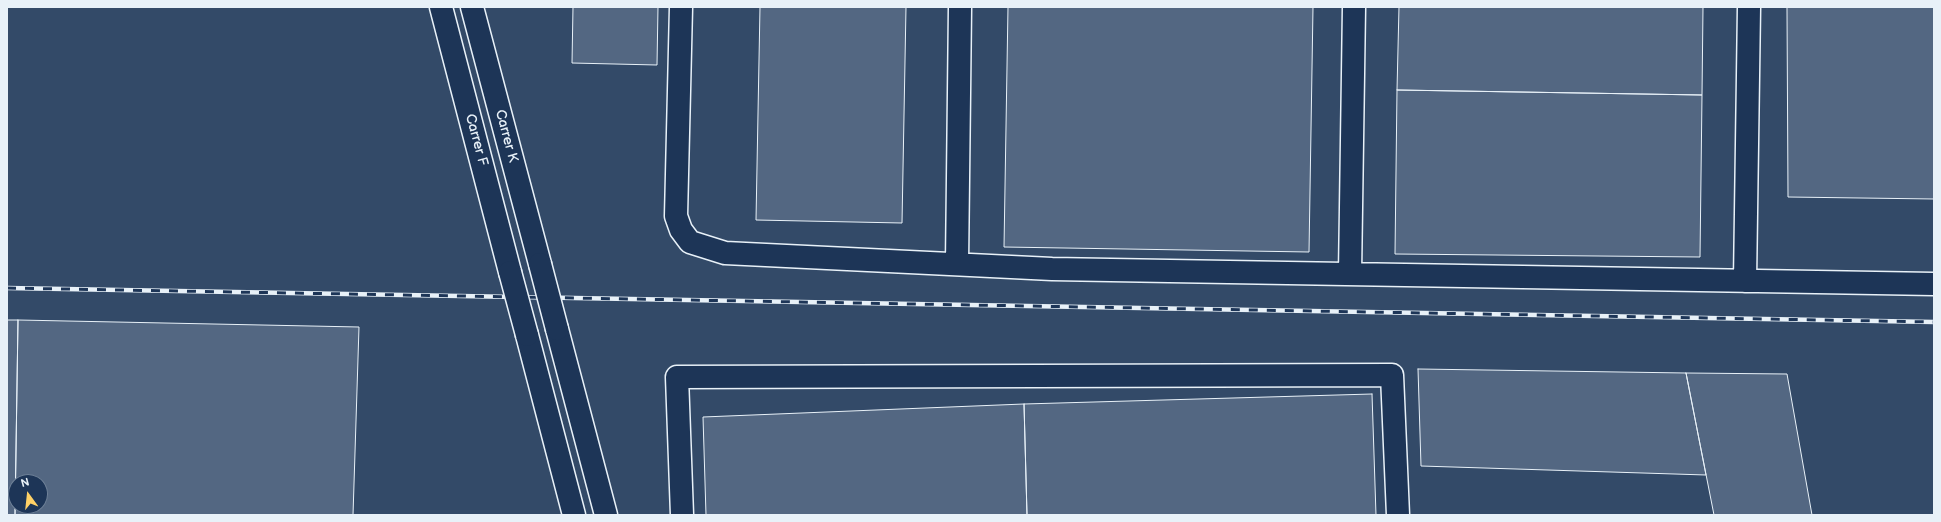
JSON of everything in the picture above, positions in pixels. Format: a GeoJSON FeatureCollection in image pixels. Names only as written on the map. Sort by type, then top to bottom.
{"type":"FeatureCollection","features":[{"type":"Feature","properties":{"kind":"street","name":"Carrer F"},"geometry":{"type":"LineString","coordinates":[[441,7],[574,515]]}},
{"type":"Feature","properties":{"kind":"street","name":"Carrer K"},"geometry":{"type":"LineString","coordinates":[[472,7],[606,515]]}},
{"type":"Feature","properties":{"kind":"street"},"geometry":{"type":"LineString","coordinates":[[680,7],[676,216],[681,230],[690,242],[725,253],[1060,269],[1934,284]]}},
{"type":"Feature","properties":{"kind":"street"},"geometry":{"type":"LineString","coordinates":[[957,264],[960,7]]}},
{"type":"Feature","properties":{"kind":"street"},"geometry":{"type":"LineString","coordinates":[[1350,274],[1354,7]]}},
{"type":"Feature","properties":{"kind":"street"},"geometry":{"type":"LineString","coordinates":[[1745,281],[1749,7]]}},
{"type":"Feature","properties":{"kind":"street"},"geometry":{"type":"LineString","coordinates":[[682,515],[677,377],[1376,375],[1392,375],[1398,515]]}},
{"type":"Feature","properties":{"kind":"shaded area"},"geometry":{"type":"Polygon","coordinates":[[[7,7],[1934,7],[1934,515],[7,515],[7,7]]]}},
{"type":"Feature","properties":{"kind":"building"},"geometry":{"type":"Polygon","coordinates":[[[573,7],[658,7],[657,65],[572,63],[573,7]]]}},
{"type":"Feature","properties":{"kind":"building"},"geometry":{"type":"Polygon","coordinates":[[[760,7],[906,7],[902,223],[756,220],[760,7]]]}},
{"type":"Feature","properties":{"kind":"building"},"geometry":{"type":"Polygon","coordinates":[[[1008,7],[1313,7],[1309,252],[1004,247],[1008,7]]]}},
{"type":"Feature","properties":{"kind":"building"},"geometry":{"type":"Polygon","coordinates":[[[1399,7],[1703,7],[1702,95],[1397,90],[1399,7]]]}},
{"type":"Feature","properties":{"kind":"building"},"geometry":{"type":"Polygon","coordinates":[[[1787,7],[1934,7],[1934,199],[1788,197],[1787,7]]]}},
{"type":"Feature","properties":{"kind":"building"},"geometry":{"type":"Polygon","coordinates":[[[1397,90],[1702,95],[1700,257],[1395,254],[1397,90]]]}},
{"type":"Feature","properties":{"kind":"building"},"geometry":{"type":"Polygon","coordinates":[[[7,320],[18,320],[16,474],[8,474],[8,514],[15,515],[7,515],[7,320]]]}},
{"type":"Feature","properties":{"kind":"building"},"geometry":{"type":"Polygon","coordinates":[[[18,320],[359,327],[353,515],[15,515],[48,514],[48,474],[16,474],[18,320]]]}},
{"type":"Feature","properties":{"kind":"building"},"geometry":{"type":"Polygon","coordinates":[[[1418,369],[1686,373],[1706,475],[1421,466],[1418,369]]]}},
{"type":"Feature","properties":{"kind":"building"},"geometry":{"type":"Polygon","coordinates":[[[1686,373],[1787,374],[1812,515],[1714,515],[1686,373]]]}},
{"type":"Feature","properties":{"kind":"building"},"geometry":{"type":"Polygon","coordinates":[[[1372,394],[1376,515],[1027,515],[1024,404],[1372,394]]]}},
{"type":"Feature","properties":{"kind":"building"},"geometry":{"type":"Polygon","coordinates":[[[1024,404],[1027,515],[706,515],[703,417],[1024,404]]]}},
{"type":"Feature","properties":{"kind":"railway"},"geometry":{"type":"LineString","coordinates":[[7,288],[1934,322]]}}]}
